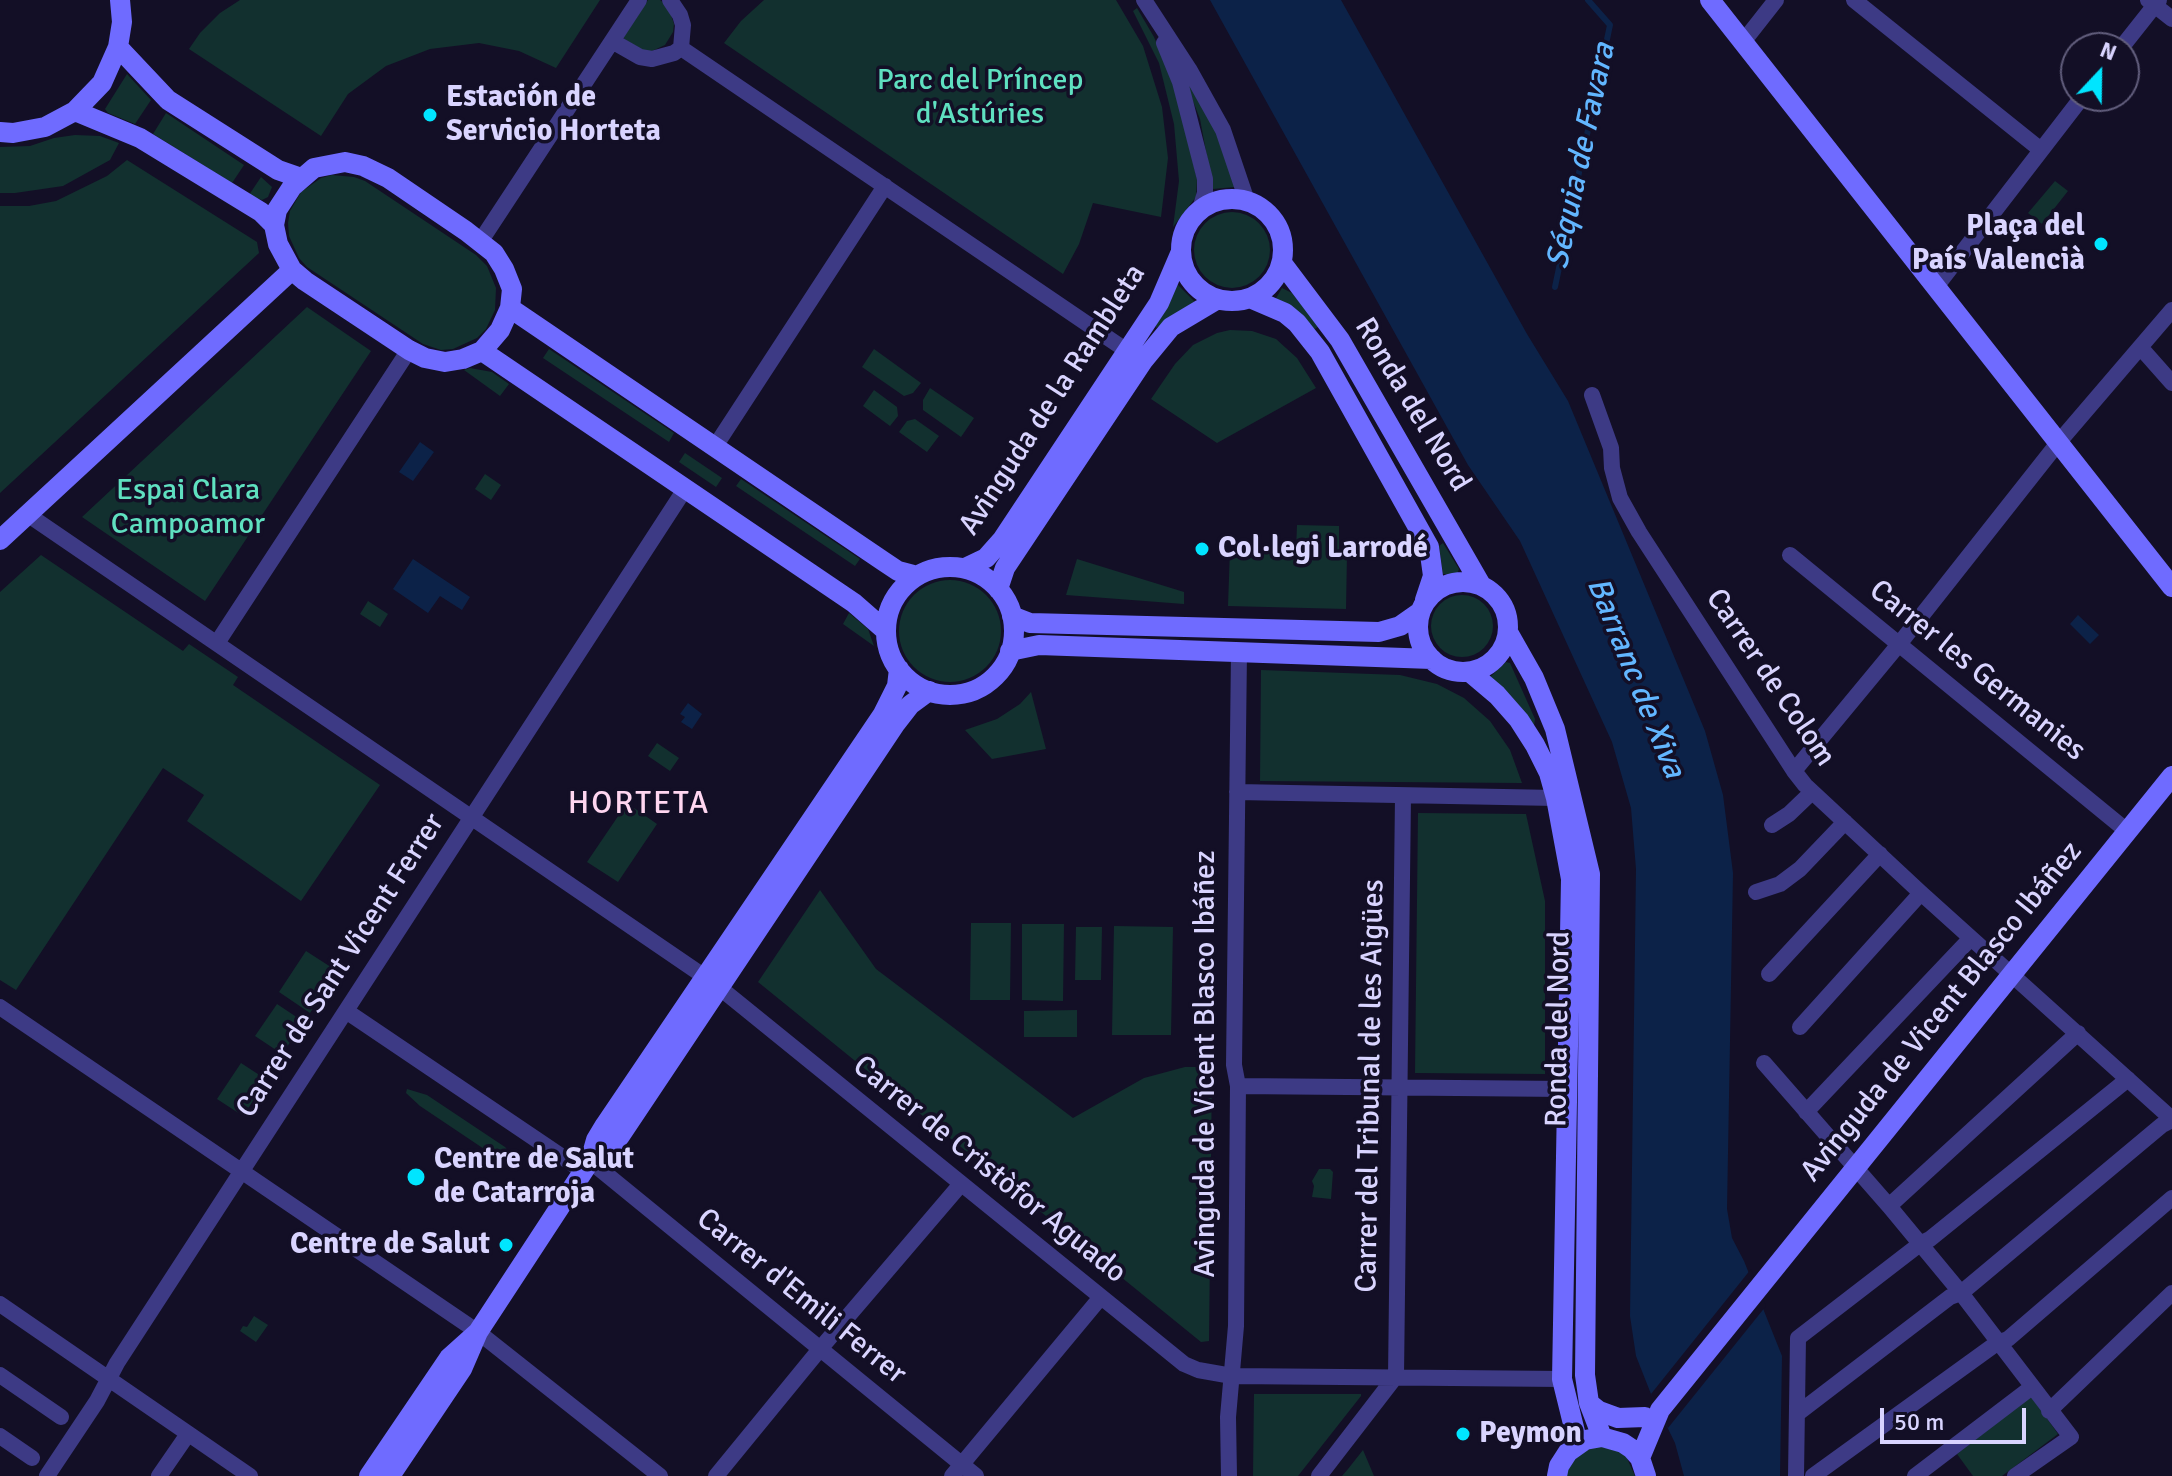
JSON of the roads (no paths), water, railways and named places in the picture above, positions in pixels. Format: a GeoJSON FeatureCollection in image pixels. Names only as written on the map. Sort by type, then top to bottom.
{"type":"FeatureCollection","features":[{"type":"Feature","properties":{"kind":"street"},"geometry":{"type":"LineString","coordinates":[[0,132],[13,133],[45,127],[75,111],[102,83],[118,47],[122,22],[120,0]]}},
{"type":"Feature","properties":{"kind":"street"},"geometry":{"type":"LineString","coordinates":[[480,242],[639,0]]}},
{"type":"Feature","properties":{"kind":"street"},"geometry":{"type":"LineString","coordinates":[[612,41],[640,57],[652,59],[674,53],[681,48],[683,25],[670,0]]}},
{"type":"Feature","properties":{"kind":"street"},"geometry":{"type":"LineString","coordinates":[[1710,0],[2172,587]]}},
{"type":"Feature","properties":{"kind":"street"},"geometry":{"type":"LineString","coordinates":[[1743,42],[1776,0]]}},
{"type":"Feature","properties":{"kind":"street"},"geometry":{"type":"LineString","coordinates":[[1854,0],[2041,150]]}},
{"type":"Feature","properties":{"kind":"street"},"geometry":{"type":"LineString","coordinates":[[2132,32],[2154,2],[2172,19]]}},
{"type":"Feature","properties":{"kind":"street"},"geometry":{"type":"LineString","coordinates":[[1148,6],[1189,69],[1223,130],[1247,201]]}},
{"type":"Feature","properties":{"kind":"street"},"geometry":{"type":"LineString","coordinates":[[1148,6],[1180,82],[1196,137],[1206,186],[1200,209]]}},
{"type":"Feature","properties":{"kind":"street"},"geometry":{"type":"LineString","coordinates":[[118,47],[168,100],[278,170],[301,178]]}},
{"type":"Feature","properties":{"kind":"street"},"geometry":{"type":"LineString","coordinates":[[681,48],[1135,356]]}},
{"type":"Feature","properties":{"kind":"street"},"geometry":{"type":"LineString","coordinates":[[75,111],[140,138],[261,212],[274,225]]}},
{"type":"Feature","properties":{"kind":"street"},"geometry":{"type":"LineString","coordinates":[[1935,288],[2071,112]]}},
{"type":"Feature","properties":{"kind":"street"},"geometry":{"type":"LineString","coordinates":[[339,162],[363,166],[388,178],[480,242],[494,253],[504,269],[512,289],[510,308],[500,330],[482,351],[445,362],[425,358],[409,350],[305,281],[292,270],[278,244],[274,225],[284,197],[301,178],[314,168],[339,162]]}},
{"type":"Feature","properties":{"kind":"street"},"geometry":{"type":"LineString","coordinates":[[716,445],[885,186]]}},
{"type":"Feature","properties":{"kind":"street"},"geometry":{"type":"LineString","coordinates":[[1231,198],[1247,201],[1273,218],[1283,247],[1282,263],[1266,288],[1250,298],[1218,299],[1204,293],[1184,269],[1180,254],[1184,229],[1200,209],[1214,201],[1231,198]]}},
{"type":"Feature","properties":{"kind":"street","name":"Avinguda de la Rambleta"},"geometry":{"type":"LineString","coordinates":[[998,589],[1005,568],[1135,356],[1180,254]]}},
{"type":"Feature","properties":{"kind":"street","name":"Ronda del Nord"},"geometry":{"type":"LineString","coordinates":[[1282,263],[1340,340],[1481,585]]}},
{"type":"Feature","properties":{"kind":"street"},"geometry":{"type":"LineString","coordinates":[[0,540],[292,270]]}},
{"type":"Feature","properties":{"kind":"street","name":"Ronda del Nord"},"geometry":{"type":"LineString","coordinates":[[1250,298],[1285,313],[1320,352],[1429,547],[1433,576],[1423,606]]}},
{"type":"Feature","properties":{"kind":"street","name":"Avinguda de la Rambleta"},"geometry":{"type":"LineString","coordinates":[[965,568],[986,558],[1002,540],[1135,356],[1171,327],[1218,299]]}},
{"type":"Feature","properties":{"kind":"street"},"geometry":{"type":"LineString","coordinates":[[510,308],[898,571],[917,576]]}},
{"type":"Feature","properties":{"kind":"street"},"geometry":{"type":"LineString","coordinates":[[1794,771],[2058,443],[2172,310]]}},
{"type":"Feature","properties":{"kind":"street"},"geometry":{"type":"LineString","coordinates":[[2141,348],[2172,383]]}},
{"type":"Feature","properties":{"kind":"street"},"geometry":{"type":"LineString","coordinates":[[217,643],[409,350]]}},
{"type":"Feature","properties":{"kind":"street"},"geometry":{"type":"LineString","coordinates":[[482,351],[854,603],[886,631]]}},
{"type":"Feature","properties":{"kind":"street","name":"Carrer de Colom"},"geometry":{"type":"LineString","coordinates":[[1592,395],[1611,448],[1612,468],[1620,498],[1794,771],[1812,792],[1921,893],[2172,1119]]}},
{"type":"Feature","properties":{"kind":"street","name":"Carrer de Sant Vicent Ferrer"},"geometry":{"type":"LineString","coordinates":[[47,1476],[685,489]]}},
{"type":"Feature","properties":{"kind":"street","name":"Carrer de Cristòfor Aguado"},"geometry":{"type":"LineString","coordinates":[[27,514],[713,983],[1184,1364],[1198,1370],[1232,1376],[1562,1379]]}},
{"type":"Feature","properties":{"kind":"street","name":"Carrer les Germanies"},"geometry":{"type":"LineString","coordinates":[[1790,555],[2127,831]]}},
{"type":"Feature","properties":{"kind":"street"},"geometry":{"type":"LineString","coordinates":[[965,568],[983,576],[998,589],[1008,604],[1013,623],[1010,651],[1000,670],[977,689],[949,695],[929,691],[912,683],[890,654],[886,631],[889,609],[898,593],[927,570],[965,568]]}},
{"type":"Feature","properties":{"kind":"street"},"geometry":{"type":"LineString","coordinates":[[1012,616],[1030,623],[1379,632],[1400,626],[1439,588],[1467,581],[1494,593],[1504,605],[1509,619],[1509,634],[1504,649],[1495,660],[1471,673],[1441,667],[1423,648],[1419,636],[1423,606]]}},
{"type":"Feature","properties":{"kind":"street","name":"Ronda del Nord"},"geometry":{"type":"LineString","coordinates":[[1509,634],[1534,678],[1555,729],[1590,874],[1585,1362],[1589,1403],[1607,1438]]}},
{"type":"Feature","properties":{"kind":"street"},"geometry":{"type":"LineString","coordinates":[[1010,651],[1039,645],[1432,659]]}},
{"type":"Feature","properties":{"kind":"street","name":"Avinguda de Vicent Blasco Ibáñez"},"geometry":{"type":"LineString","coordinates":[[1229,1476],[1228,1417],[1236,1326],[1238,1086],[1234,1065],[1239,652]]}},
{"type":"Feature","properties":{"kind":"street"},"geometry":{"type":"LineString","coordinates":[[713,983],[883,714],[897,686],[899,669]]}},
{"type":"Feature","properties":{"kind":"street","name":"Ronda del Nord"},"geometry":{"type":"LineString","coordinates":[[1471,673],[1497,695],[1519,720],[1549,773],[1571,879],[1562,1379],[1578,1444]]}},
{"type":"Feature","properties":{"kind":"street"},"geometry":{"type":"LineString","coordinates":[[390,1476],[462,1369],[478,1332],[587,1166],[605,1125],[713,983],[896,723],[910,705],[929,691]]}},
{"type":"Feature","properties":{"kind":"street","name":"Avinguda de Vicent Blasco Ibáñez"},"geometry":{"type":"LineString","coordinates":[[1652,1413],[2172,776]]}},
{"type":"Feature","properties":{"kind":"street"},"geometry":{"type":"LineString","coordinates":[[1237,792],[1556,798]]}},
{"type":"Feature","properties":{"kind":"street"},"geometry":{"type":"LineString","coordinates":[[1772,825],[1812,792]]}},
{"type":"Feature","properties":{"kind":"street","name":"Carrer del Tribunal de les Aigües"},"geometry":{"type":"LineString","coordinates":[[1396,1376],[1403,796]]}},
{"type":"Feature","properties":{"kind":"street"},"geometry":{"type":"LineString","coordinates":[[1756,892],[1780,884],[1800,869],[1845,822]]}},
{"type":"Feature","properties":{"kind":"street"},"geometry":{"type":"LineString","coordinates":[[1769,974],[1880,854]]}},
{"type":"Feature","properties":{"kind":"street"},"geometry":{"type":"LineString","coordinates":[[1800,1027],[1921,893]]}},
{"type":"Feature","properties":{"kind":"street"},"geometry":{"type":"LineString","coordinates":[[1806,1112],[1971,938]]}},
{"type":"Feature","properties":{"kind":"street"},"geometry":{"type":"LineString","coordinates":[[0,1007],[478,1332],[660,1476]]}},
{"type":"Feature","properties":{"kind":"street","name":"Carrer d'Emili Ferrer"},"geometry":{"type":"LineString","coordinates":[[346,1011],[587,1166],[820,1349],[957,1470],[976,1476]]}},
{"type":"Feature","properties":{"kind":"street"},"geometry":{"type":"LineString","coordinates":[[1889,1206],[2078,1033]]}},
{"type":"Feature","properties":{"kind":"street"},"geometry":{"type":"LineString","coordinates":[[1764,1063],[1856,1165],[1961,1293],[2071,1437],[2015,1476]]}},
{"type":"Feature","properties":{"kind":"street"},"geometry":{"type":"LineString","coordinates":[[1796,1476],[1798,1338],[1930,1239],[2128,1079]]}},
{"type":"Feature","properties":{"kind":"street"},"geometry":{"type":"LineString","coordinates":[[1238,1086],[1566,1089]]}},
{"type":"Feature","properties":{"kind":"street"},"geometry":{"type":"LineString","coordinates":[[1797,1414],[1950,1297],[1961,1293],[2172,1119]]}},
{"type":"Feature","properties":{"kind":"street"},"geometry":{"type":"LineString","coordinates":[[716,1476],[961,1184]]}},
{"type":"Feature","properties":{"kind":"street"},"geometry":{"type":"LineString","coordinates":[[1813,1476],[1997,1343],[2008,1339],[2172,1198]]}},
{"type":"Feature","properties":{"kind":"street"},"geometry":{"type":"LineString","coordinates":[[2049,1411],[2172,1293]]}},
{"type":"Feature","properties":{"kind":"street"},"geometry":{"type":"LineString","coordinates":[[957,1470],[1101,1297]]}},
{"type":"Feature","properties":{"kind":"street"},"geometry":{"type":"LineString","coordinates":[[0,1304],[250,1476]]}},
{"type":"Feature","properties":{"kind":"street"},"geometry":{"type":"LineString","coordinates":[[369,1476],[449,1358],[478,1332]]}},
{"type":"Feature","properties":{"kind":"street"},"geometry":{"type":"LineString","coordinates":[[0,1375],[61,1417]]}},
{"type":"Feature","properties":{"kind":"street"},"geometry":{"type":"LineString","coordinates":[[1319,1476],[1396,1376]]}},
{"type":"Feature","properties":{"kind":"street"},"geometry":{"type":"LineString","coordinates":[[1915,1476],[2032,1387]]}},
{"type":"Feature","properties":{"kind":"street"},"geometry":{"type":"LineString","coordinates":[[1589,1403],[1618,1418],[1652,1413]]}},
{"type":"Feature","properties":{"kind":"street"},"geometry":{"type":"LineString","coordinates":[[1557,1476],[1563,1459],[1578,1444],[1607,1438],[1652,1413]]}},
{"type":"Feature","properties":{"kind":"street"},"geometry":{"type":"LineString","coordinates":[[1643,1467],[1652,1413]]}},
{"type":"Feature","properties":{"kind":"street"},"geometry":{"type":"LineString","coordinates":[[159,1476],[188,1434]]}},
{"type":"Feature","properties":{"kind":"street"},"geometry":{"type":"LineString","coordinates":[[0,1436],[32,1458]]}},
{"type":"Feature","properties":{"kind":"street"},"geometry":{"type":"LineString","coordinates":[[1607,1438],[1632,1449],[1643,1467]]}},
{"type":"Feature","properties":{"kind":"water","name":"Barranc de Xiva"},"geometry":{"type":"Polygon","coordinates":[[[1210,0],[1341,0],[1527,334],[1568,401],[1705,731],[1723,795],[1733,873],[1727,1209],[1732,1238],[1782,1356],[1780,1476],[1684,1476],[1675,1443],[1636,1356],[1630,1316],[1636,869],[1631,808],[1612,742],[1520,541],[1468,465],[1210,0]]]}},
{"type":"Feature","properties":{"kind":"water"},"geometry":{"type":"Polygon","coordinates":[[[420,442],[434,452],[413,481],[399,472],[420,442]]]}},
{"type":"Feature","properties":{"kind":"water"},"geometry":{"type":"Polygon","coordinates":[[[413,559],[470,597],[462,610],[440,596],[428,613],[393,589],[413,559]]]}},
{"type":"Feature","properties":{"kind":"water"},"geometry":{"type":"Polygon","coordinates":[[[2078,615],[2099,635],[2090,644],[2070,624],[2078,615]]]}},
{"type":"Feature","properties":{"kind":"water"},"geometry":{"type":"Polygon","coordinates":[[[688,703],[702,714],[692,729],[681,722],[685,717],[680,714],[688,703]]]}},
{"type":"Feature","properties":{"kind":"waterway","name":"Séquia de Favara"},"geometry":{"type":"LineString","coordinates":[[1555,287],[1610,25],[1588,0]]}},
{"type":"Feature","properties":{"kind":"place","name":"Estación de Servicio Horteta"},"geometry":{"type":"Point","coordinates":[430,115]}},
{"type":"Feature","properties":{"kind":"place","name":"Plaça del País Valencià"},"geometry":{"type":"Point","coordinates":[2101,244]}},
{"type":"Feature","properties":{"kind":"place","name":"Col·legi Larrodé"},"geometry":{"type":"Point","coordinates":[1202,549]}},
{"type":"Feature","properties":{"kind":"place","name":"Centre de Salut de Catarroja"},"geometry":{"type":"Point","coordinates":[416,1177]}},
{"type":"Feature","properties":{"kind":"place","name":"Centre de Salut"},"geometry":{"type":"Point","coordinates":[506,1245]}},
{"type":"Feature","properties":{"kind":"place","name":"Peymon"},"geometry":{"type":"Point","coordinates":[1463,1434]}},
{"type":"Feature","properties":{"kind":"district","name":"HORTETA"},"geometry":{"type":"Point","coordinates":[639,805]}},
{"type":"Feature","properties":{"kind":"park label","name":"Parc del Príncep d'Astúries"},"geometry":{"type":"Point","coordinates":[980,98]}},
{"type":"Feature","properties":{"kind":"park label","name":"Espai Clara Campoamor"},"geometry":{"type":"Point","coordinates":[188,508]}}]}
